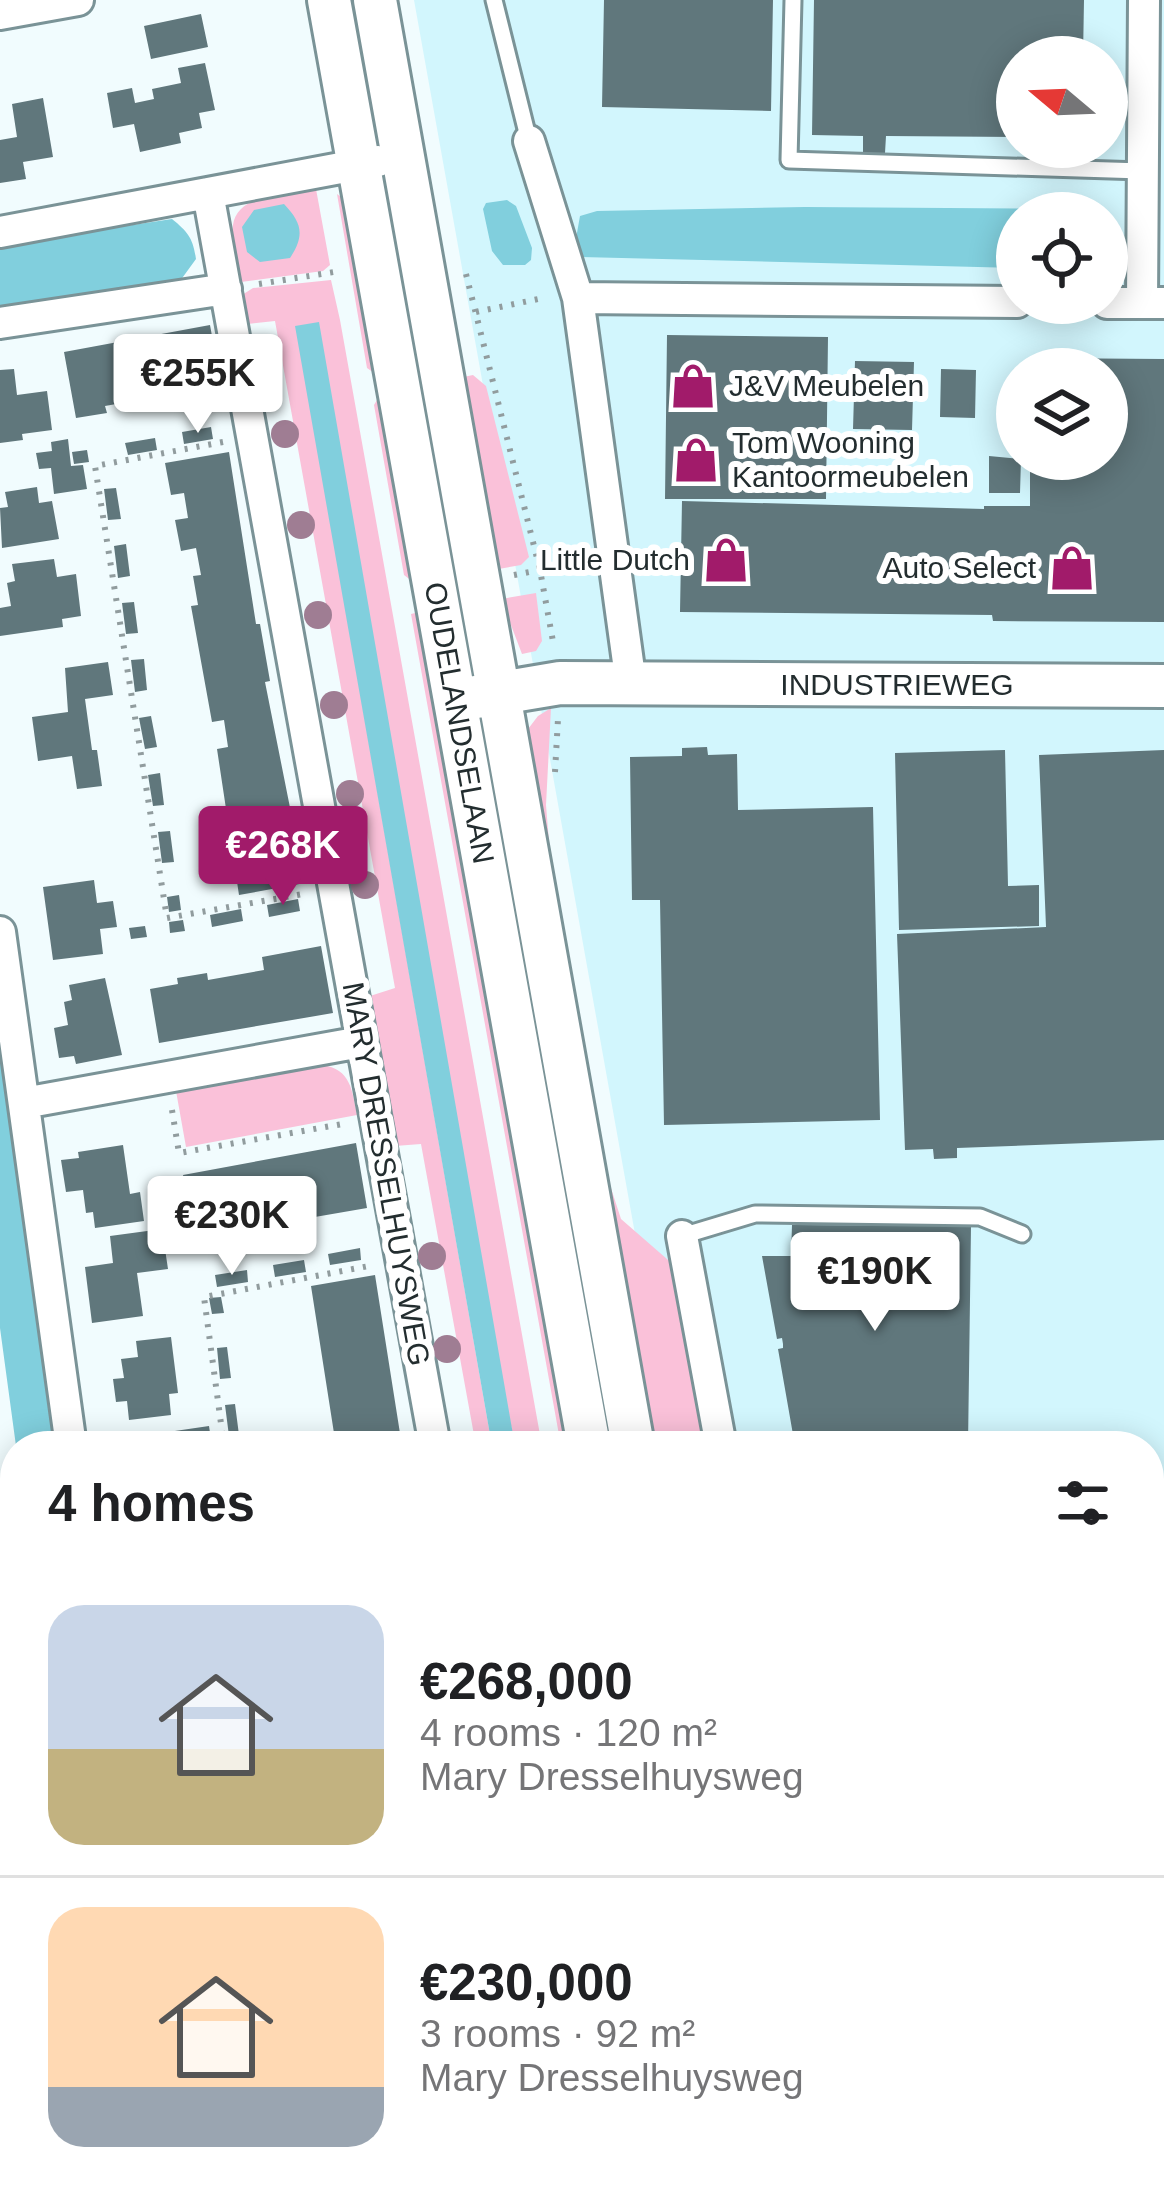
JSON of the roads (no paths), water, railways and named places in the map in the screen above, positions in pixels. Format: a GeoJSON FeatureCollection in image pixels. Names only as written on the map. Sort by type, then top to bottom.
{"type":"FeatureCollection","features":[{"type":"Feature","properties":{"kind":"main road","name":"OUDELANDSELAAN"},"geometry":{"type":"LineString","coordinates":[[328,0],[587,1431]]}},
{"type":"Feature","properties":{"kind":"main road","name":"OUDELANDSELAAN"},"geometry":{"type":"LineString","coordinates":[[375,0],[630,1431]]}},
{"type":"Feature","properties":{"kind":"main road","name":"INDUSTRIEWEG"},"geometry":{"type":"LineString","coordinates":[[455,700],[560,683],[1164,686]]}},
{"type":"Feature","properties":{"kind":"street"},"geometry":{"type":"LineString","coordinates":[[0,14],[78,0]]}},
{"type":"Feature","properties":{"kind":"street"},"geometry":{"type":"LineString","coordinates":[[1144,0],[1142,171],[1153,303]]}},
{"type":"Feature","properties":{"kind":"street"},"geometry":{"type":"LineString","coordinates":[[529,141],[578,298],[631,684]]}},
{"type":"Feature","properties":{"kind":"street"},"geometry":{"type":"LineString","coordinates":[[0,232],[402,157]]}},
{"type":"Feature","properties":{"kind":"street","name":"MARY DRESSELHUYSWEG"},"geometry":{"type":"LineString","coordinates":[[208,193],[432,1431]]}},
{"type":"Feature","properties":{"kind":"street"},"geometry":{"type":"LineString","coordinates":[[0,323],[226,289]]}},
{"type":"Feature","properties":{"kind":"street"},"geometry":{"type":"LineString","coordinates":[[578,298],[996,302]]}},
{"type":"Feature","properties":{"kind":"street"},"geometry":{"type":"LineString","coordinates":[[0,932],[69,1431]]}},
{"type":"Feature","properties":{"kind":"street"},"geometry":{"type":"LineString","coordinates":[[24,1103],[361,1042]]}},
{"type":"Feature","properties":{"kind":"street"},"geometry":{"type":"LineString","coordinates":[[682,1236],[718,1431]]}},
{"type":"Feature","properties":{"kind":"lane"},"geometry":{"type":"LineString","coordinates":[[494,0],[529,141]]}},
{"type":"Feature","properties":{"kind":"lane"},"geometry":{"type":"LineString","coordinates":[[793,0],[789,160],[1142,171]]}},
{"type":"Feature","properties":{"kind":"lane"},"geometry":{"type":"LineString","coordinates":[[682,1236],[755,1214],[980,1217],[1022,1234]]}},
{"type":"Feature","properties":{"kind":"water"},"geometry":{"type":"Polygon","coordinates":[[[507,200],[516,206],[532,248],[531,260],[525,265],[503,265],[492,251],[483,209],[486,203],[507,200]]]}},
{"type":"Feature","properties":{"kind":"water"},"geometry":{"type":"Polygon","coordinates":[[[284,204],[298,223],[298,243],[290,258],[260,262],[247,252],[242,227],[254,210],[284,204]]]}},
{"type":"Feature","properties":{"kind":"water"},"geometry":{"type":"Polygon","coordinates":[[[996,208],[996,267],[581,257],[575,244],[580,216],[597,211],[996,208]]]}},
{"type":"Feature","properties":{"kind":"water"},"geometry":{"type":"Polygon","coordinates":[[[172,219],[189,236],[196,259],[180,281],[0,310],[0,245],[172,219]]]}},
{"type":"Feature","properties":{"kind":"water"},"geometry":{"type":"Polygon","coordinates":[[[319,322],[512,1431],[489,1431],[295,326],[319,322]]]}},
{"type":"Feature","properties":{"kind":"water"},"geometry":{"type":"Polygon","coordinates":[[[0,1054],[54,1431],[14,1431],[0,1328],[0,1054]]]}},
{"type":"Feature","properties":{"kind":"place","name":"J&V Meubelen"},"geometry":{"type":"Point","coordinates":[693,386]}},
{"type":"Feature","properties":{"kind":"place","name":"Tom Wooning Kantoormeubelen"},"geometry":{"type":"Point","coordinates":[696,460]}},
{"type":"Feature","properties":{"kind":"place","name":"Little Dutch"},"geometry":{"type":"Point","coordinates":[726,560]}},
{"type":"Feature","properties":{"kind":"place","name":"Auto Select"},"geometry":{"type":"Point","coordinates":[1072,568]}}]}
